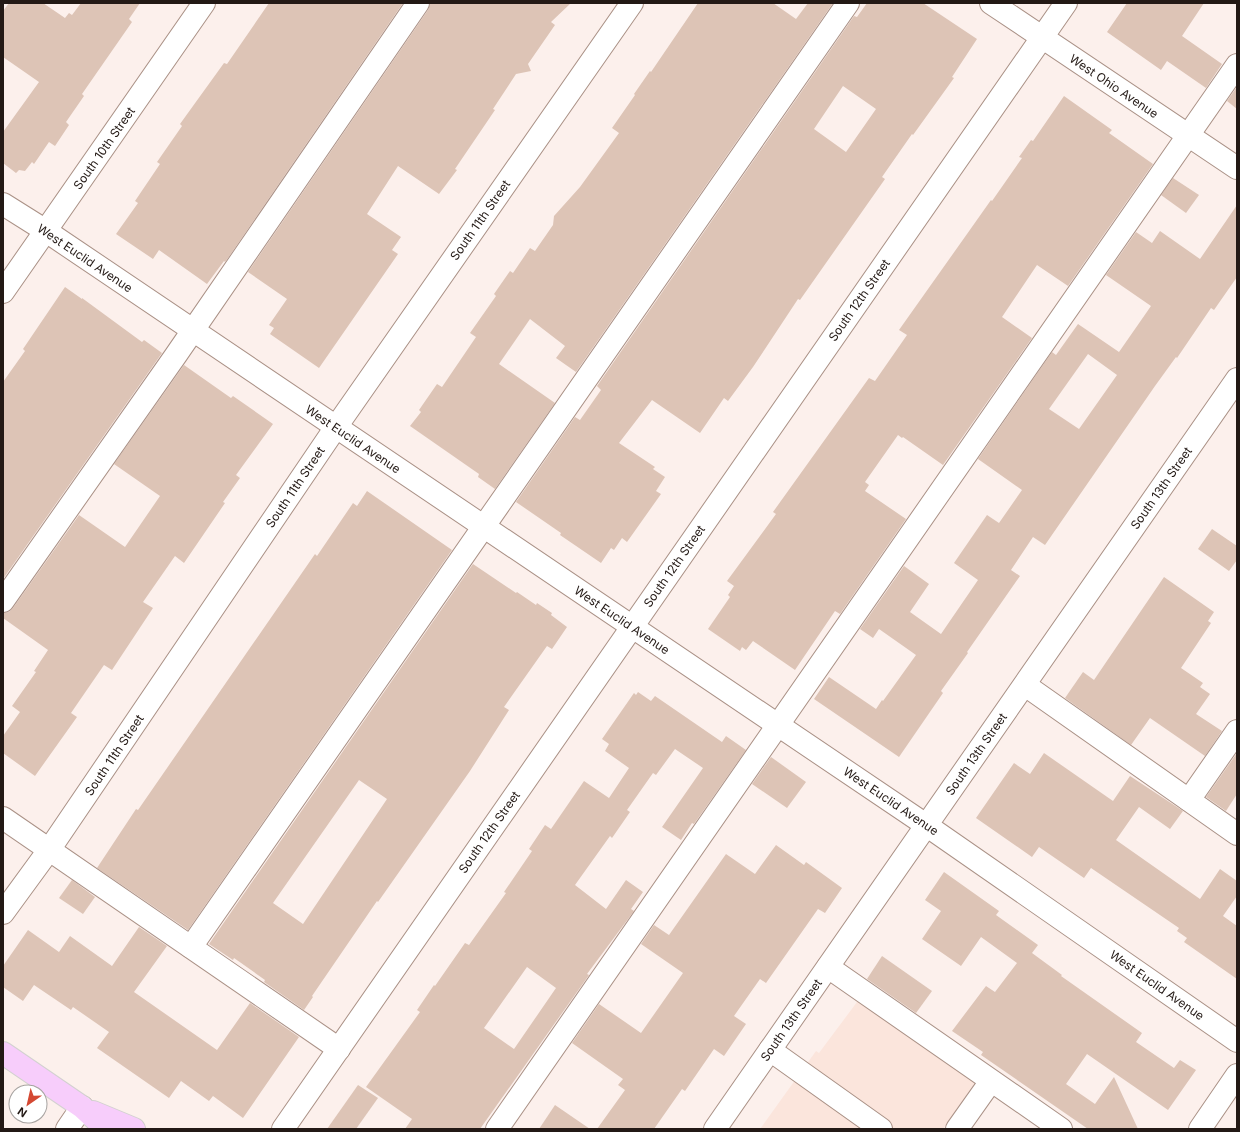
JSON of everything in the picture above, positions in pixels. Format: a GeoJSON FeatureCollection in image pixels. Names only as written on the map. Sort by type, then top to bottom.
{"type":"FeatureCollection","features":[{"type":"Feature","properties":{"kind":"main road"},"geometry":{"type":"LineString","coordinates":[[3,1053],[82,1107],[106,1129]]}},
{"type":"Feature","properties":{"kind":"main road"},"geometry":{"type":"LineString","coordinates":[[82,1107],[134,1129]]}},
{"type":"Feature","properties":{"kind":"street","name":"South 10th Street"},"geometry":{"type":"LineString","coordinates":[[3,292],[204,3]]}},
{"type":"Feature","properties":{"kind":"street"},"geometry":{"type":"LineString","coordinates":[[3,601],[193,330],[418,3]]}},
{"type":"Feature","properties":{"kind":"street","name":"South 11th Street"},"geometry":{"type":"LineString","coordinates":[[3,913],[49,850],[336,427],[632,3]]}},
{"type":"Feature","properties":{"kind":"street"},"geometry":{"type":"LineString","coordinates":[[191,947],[848,3]]}},
{"type":"Feature","properties":{"kind":"street","name":"West Ohio Avenue"},"geometry":{"type":"LineString","coordinates":[[991,3],[1237,168]]}},
{"type":"Feature","properties":{"kind":"street","name":"South 12th Street"},"geometry":{"type":"LineString","coordinates":[[283,1129],[1066,3]]}},
{"type":"Feature","properties":{"kind":"street"},"geometry":{"type":"LineString","coordinates":[[497,1129],[1237,65]]}},
{"type":"Feature","properties":{"kind":"street","name":"West Euclid Avenue"},"geometry":{"type":"LineString","coordinates":[[3,204],[46,231],[926,825],[1237,1041]]}},
{"type":"Feature","properties":{"kind":"street","name":"South 13th Street"},"geometry":{"type":"LineString","coordinates":[[715,1129],[1237,379]]}},
{"type":"Feature","properties":{"kind":"street"},"geometry":{"type":"LineString","coordinates":[[1025,685],[1237,834]]}},
{"type":"Feature","properties":{"kind":"street"},"geometry":{"type":"LineString","coordinates":[[1189,800],[1237,731]]}},
{"type":"Feature","properties":{"kind":"street"},"geometry":{"type":"LineString","coordinates":[[3,818],[339,1049]]}},
{"type":"Feature","properties":{"kind":"street"},"geometry":{"type":"LineString","coordinates":[[828,967],[1061,1129]]}},
{"type":"Feature","properties":{"kind":"street"},"geometry":{"type":"LineString","coordinates":[[770,1050],[881,1129]]}},
{"type":"Feature","properties":{"kind":"street"},"geometry":{"type":"LineString","coordinates":[[1200,1129],[1237,1074]]}},
{"type":"Feature","properties":{"kind":"street"},"geometry":{"type":"LineString","coordinates":[[957,1129],[991,1081]]}},
{"type":"Feature","properties":{"kind":"street"},"geometry":{"type":"LineString","coordinates":[[67,1129],[82,1107]]}},
{"type":"Feature","properties":{"kind":"shaded area"},"geometry":{"type":"Polygon","coordinates":[[[860,998],[976,1081],[943,1129],[760,1129],[816,1051],[819,1053],[860,998]]]}},
{"type":"Feature","properties":{"kind":"building"},"geometry":{"type":"Polygon","coordinates":[[[9,3],[43,3],[65,18],[69,13],[72,15],[81,3],[140,3],[129,19],[132,22],[82,94],[84,96],[66,122],[69,125],[55,146],[49,142],[34,164],[32,162],[25,171],[19,170],[16,173],[3,163],[3,132],[39,82],[3,57],[3,11],[9,3]]]}},
{"type":"Feature","properties":{"kind":"building"},"geometry":{"type":"Polygon","coordinates":[[[269,3],[403,3],[228,258],[225,262],[224,261],[207,284],[159,250],[153,259],[116,234],[138,203],[135,201],[160,164],[157,162],[182,126],[180,124],[224,63],[227,64],[269,3]]]}},
{"type":"Feature","properties":{"kind":"building"},"geometry":{"type":"Polygon","coordinates":[[[430,3],[571,3],[551,22],[555,25],[528,64],[531,71],[516,74],[493,109],[495,110],[455,169],[457,170],[439,194],[398,166],[367,214],[401,237],[392,250],[398,254],[319,368],[270,334],[274,328],[269,325],[287,299],[248,272],[428,10],[430,3]]]}},
{"type":"Feature","properties":{"kind":"building"},"geometry":{"type":"Polygon","coordinates":[[[698,3],[773,3],[796,19],[808,3],[833,3],[576,372],[556,358],[565,346],[530,319],[499,364],[555,403],[495,489],[478,477],[479,474],[410,426],[421,412],[419,410],[437,384],[442,387],[476,337],[470,333],[496,296],[494,294],[510,271],[513,273],[530,248],[535,251],[553,225],[554,216],[580,187],[619,133],[612,128],[698,3]]]}},
{"type":"Feature","properties":{"kind":"building"},"geometry":{"type":"Polygon","coordinates":[[[867,3],[923,3],[977,39],[952,77],[954,78],[882,177],[885,179],[800,300],[798,299],[753,367],[728,401],[724,398],[700,433],[652,400],[619,443],[655,467],[653,469],[665,477],[656,491],[661,494],[627,542],[622,538],[614,550],[611,548],[601,563],[516,502],[575,417],[580,420],[601,390],[597,386],[854,16],[857,17],[867,3]],[[843,86],[814,129],[846,152],[876,109],[843,86]]]}},
{"type":"Feature","properties":{"kind":"building"},"geometry":{"type":"Polygon","coordinates":[[[1127,3],[1204,3],[1182,36],[1222,64],[1206,88],[1167,61],[1161,70],[1107,32],[1127,3]]]}},
{"type":"Feature","properties":{"kind":"building"},"geometry":{"type":"Polygon","coordinates":[[[1237,87],[1237,109],[1227,101],[1237,87]]]}},
{"type":"Feature","properties":{"kind":"building"},"geometry":{"type":"Polygon","coordinates":[[[1064,96],[1112,130],[1109,133],[1153,164],[1068,286],[1037,265],[1002,317],[1032,338],[943,465],[898,435],[865,482],[869,485],[865,491],[906,519],[840,614],[835,611],[795,670],[753,641],[746,650],[742,647],[740,651],[708,629],[730,597],[728,595],[734,586],[727,581],[776,514],[773,512],[869,378],[875,381],[907,335],[899,330],[991,200],[992,201],[1022,158],[1019,157],[1031,140],[1033,141],[1064,96]]]}},
{"type":"Feature","properties":{"kind":"building"},"geometry":{"type":"Polygon","coordinates":[[[1173,178],[1199,195],[1186,213],[1161,195],[1173,178]]]}},
{"type":"Feature","properties":{"kind":"building"},"geometry":{"type":"Polygon","coordinates":[[[1237,205],[1237,277],[1214,310],[1211,308],[1177,358],[1176,357],[1155,386],[1045,545],[1033,537],[1011,570],[1020,576],[967,652],[968,653],[941,691],[943,693],[899,757],[814,699],[829,677],[876,709],[916,655],[879,629],[873,638],[860,629],[904,566],[929,584],[910,612],[941,634],[978,580],[954,563],[987,515],[999,523],[1022,490],[978,459],[1052,352],[1056,355],[1078,324],[1119,352],[1151,306],[1106,275],[1136,232],[1152,243],[1160,231],[1200,259],[1237,205]],[[1088,354],[1049,409],[1079,429],[1117,375],[1088,354]]]}},
{"type":"Feature","properties":{"kind":"building"},"geometry":{"type":"Polygon","coordinates":[[[65,287],[142,342],[144,340],[162,353],[3,579],[3,382],[25,351],[23,349],[65,287]]]}},
{"type":"Feature","properties":{"kind":"building"},"geometry":{"type":"Polygon","coordinates":[[[184,365],[231,398],[233,396],[273,424],[236,475],[240,478],[223,502],[225,503],[184,563],[175,556],[143,602],[153,608],[112,670],[104,665],[71,713],[77,717],[35,776],[3,753],[3,736],[20,712],[12,706],[36,672],[34,671],[48,650],[3,618],[3,613],[9,612],[13,608],[79,515],[125,547],[160,496],[114,464],[184,365]]]}},
{"type":"Feature","properties":{"kind":"building"},"geometry":{"type":"Polygon","coordinates":[[[367,491],[452,550],[188,930],[97,868],[136,809],[138,810],[315,554],[317,556],[353,503],[357,506],[367,491]]]}},
{"type":"Feature","properties":{"kind":"building"},"geometry":{"type":"Polygon","coordinates":[[[1212,529],[1237,546],[1237,560],[1229,571],[1198,549],[1212,529]]]}},
{"type":"Feature","properties":{"kind":"building"},"geometry":{"type":"Polygon","coordinates":[[[473,564],[516,593],[517,592],[536,605],[537,603],[552,613],[551,615],[567,627],[552,649],[547,646],[504,707],[509,710],[470,771],[378,902],[377,901],[304,1010],[264,982],[265,980],[234,958],[233,960],[209,944],[473,564]],[[359,780],[273,903],[303,924],[387,799],[359,780]]]}},
{"type":"Feature","properties":{"kind":"building"},"geometry":{"type":"Polygon","coordinates":[[[1164,577],[1214,612],[1208,621],[1211,623],[1181,668],[1203,683],[1200,687],[1210,694],[1196,714],[1222,731],[1205,756],[1150,718],[1131,745],[1065,698],[1083,672],[1094,680],[1164,577]]]}},
{"type":"Feature","properties":{"kind":"building"},"geometry":{"type":"Polygon","coordinates":[[[638,692],[651,701],[655,696],[722,742],[726,736],[746,750],[681,840],[662,827],[703,768],[675,749],[656,775],[653,773],[627,810],[630,812],[612,838],[610,836],[575,885],[606,909],[626,880],[643,892],[631,909],[634,911],[587,974],[589,975],[480,1129],[405,1129],[412,1119],[366,1087],[420,1012],[417,1010],[434,985],[435,986],[465,943],[469,945],[506,893],[504,892],[532,851],[529,849],[545,825],[551,829],[584,781],[609,798],[629,768],[605,751],[609,744],[602,739],[634,693],[636,695],[638,692]],[[527,967],[484,1028],[514,1049],[556,988],[527,967]]]}},
{"type":"Feature","properties":{"kind":"building"},"geometry":{"type":"Polygon","coordinates":[[[1044,753],[1113,801],[1130,776],[1183,811],[1170,829],[1139,807],[1116,840],[1200,899],[1220,869],[1237,881],[1237,896],[1223,916],[1237,926],[1237,979],[1184,942],[1187,938],[1177,931],[1179,928],[1091,868],[1084,878],[1039,847],[1032,857],[976,818],[1014,763],[1030,774],[1044,753]]]}},
{"type":"Feature","properties":{"kind":"building"},"geometry":{"type":"Polygon","coordinates":[[[1237,753],[1237,794],[1226,811],[1206,797],[1237,753]]]}},
{"type":"Feature","properties":{"kind":"building"},"geometry":{"type":"Polygon","coordinates":[[[771,757],[806,782],[787,808],[752,784],[771,757]]]}},
{"type":"Feature","properties":{"kind":"building"},"geometry":{"type":"Polygon","coordinates":[[[776,845],[804,865],[806,862],[842,888],[825,913],[818,909],[766,983],[760,979],[734,1016],[746,1024],[724,1056],[714,1049],[685,1091],[682,1089],[654,1129],[597,1129],[625,1090],[618,1085],[623,1079],[572,1043],[599,1004],[641,1033],[683,973],[641,944],[654,925],[669,935],[726,854],[755,874],[776,845]]]}},
{"type":"Feature","properties":{"kind":"building"},"geometry":{"type":"Polygon","coordinates":[[[944,872],[999,911],[996,915],[1038,945],[1032,953],[1062,975],[1061,976],[1142,1033],[1136,1042],[1174,1068],[1180,1060],[1196,1070],[1168,1110],[1087,1054],[1066,1084],[1095,1104],[1114,1077],[1138,1129],[1088,1129],[981,1055],[983,1052],[952,1031],[986,986],[995,992],[1017,963],[981,937],[961,966],[922,939],[941,911],[925,900],[944,872]]]}},
{"type":"Feature","properties":{"kind":"building"},"geometry":{"type":"Polygon","coordinates":[[[72,880],[95,897],[83,914],[59,898],[72,880]]]}},
{"type":"Feature","properties":{"kind":"building"},"geometry":{"type":"Polygon","coordinates":[[[139,927],[167,946],[134,992],[217,1050],[250,1003],[299,1037],[243,1118],[213,1096],[209,1101],[181,1081],[169,1098],[97,1048],[109,1032],[73,1007],[71,1010],[34,985],[23,1001],[3,987],[3,966],[28,930],[59,952],[70,936],[112,966],[139,927]]]}},
{"type":"Feature","properties":{"kind":"building"},"geometry":{"type":"Polygon","coordinates":[[[882,956],[932,991],[916,1013],[867,979],[882,956]]]}},
{"type":"Feature","properties":{"kind":"building"},"geometry":{"type":"Polygon","coordinates":[[[358,1085],[378,1098],[356,1129],[327,1129],[358,1085]]]}},
{"type":"Feature","properties":{"kind":"building"},"geometry":{"type":"Polygon","coordinates":[[[555,1105],[590,1129],[539,1129],[555,1105]]]}}]}
